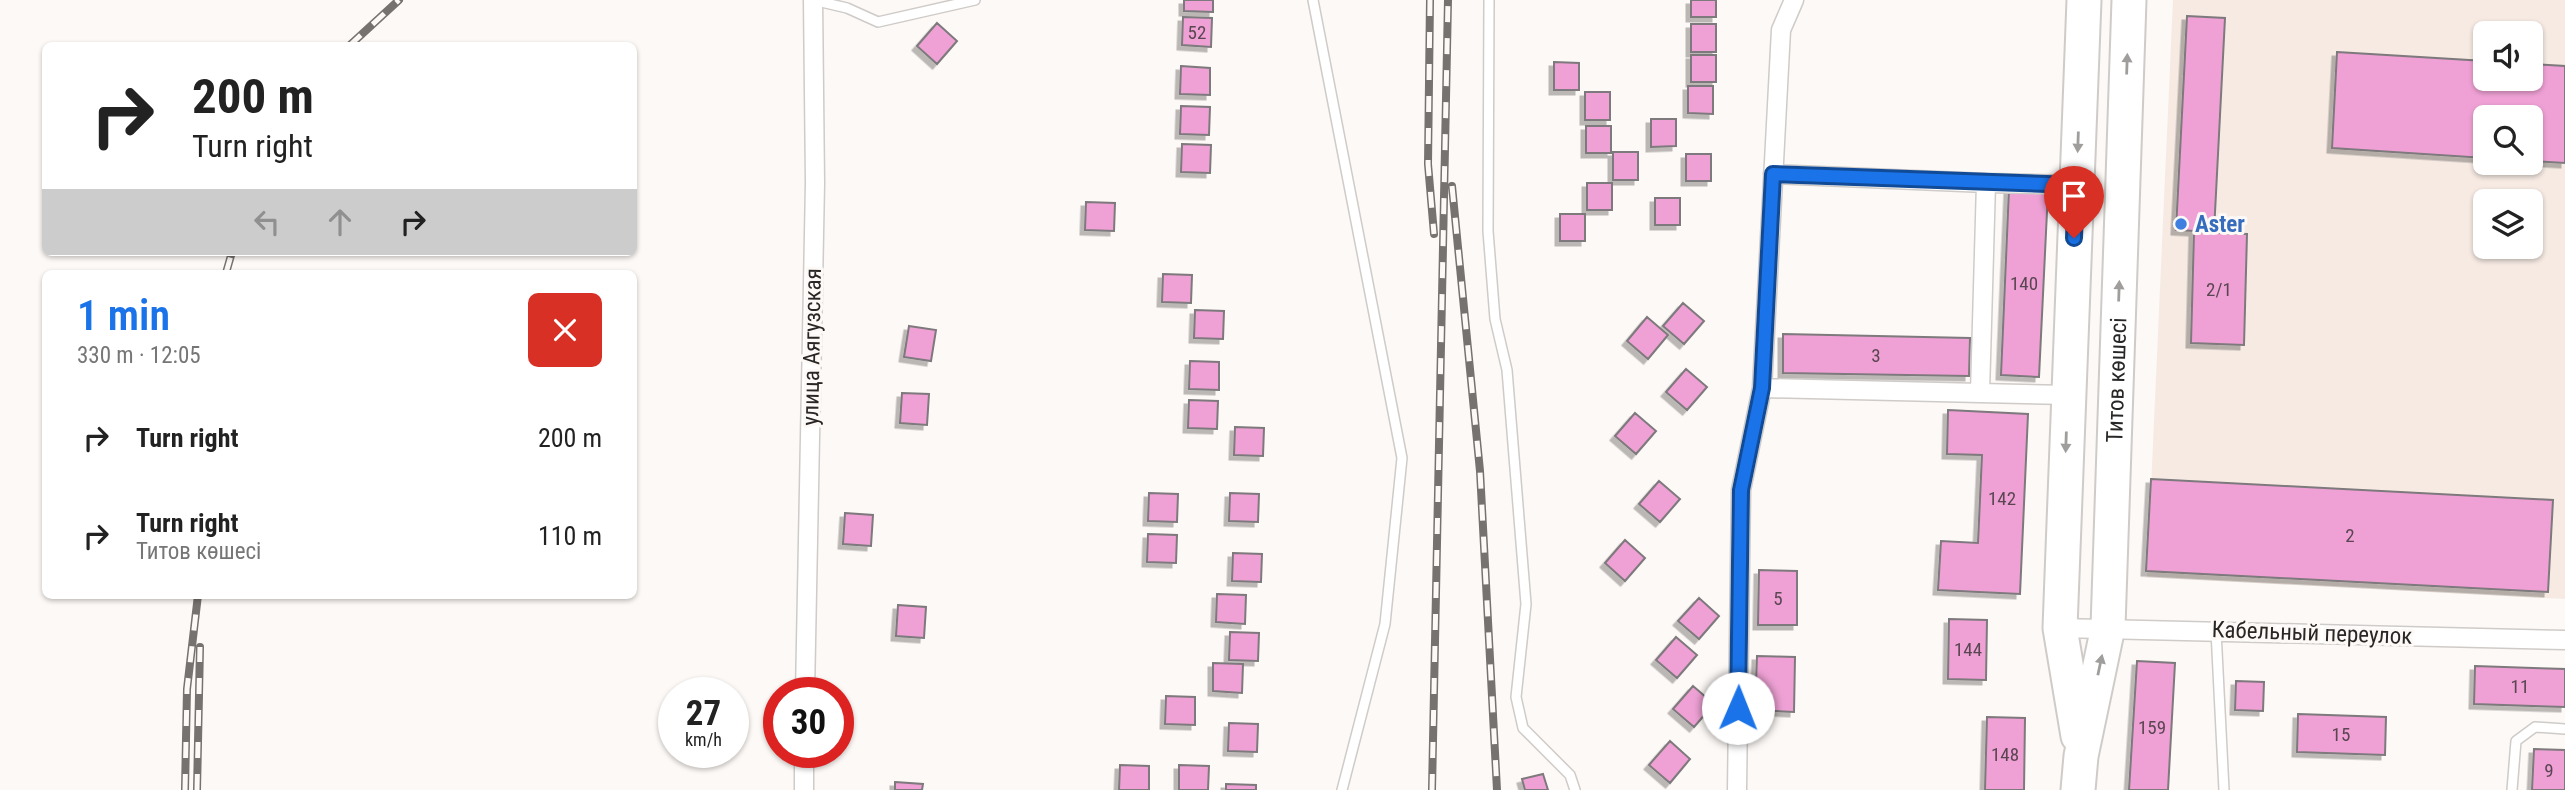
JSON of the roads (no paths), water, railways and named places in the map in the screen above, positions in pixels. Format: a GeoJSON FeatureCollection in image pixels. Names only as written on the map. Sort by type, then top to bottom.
{"type":"FeatureCollection","features":[{"type":"Feature","properties":{"kind":"highway","name":"Титов көшесі"},"geometry":{"type":"LineString","coordinates":[[2081,756],[2060,628],[2084,0]]}},
{"type":"Feature","properties":{"kind":"highway","name":"Титов көшесі"},"geometry":{"type":"LineString","coordinates":[[2078,790],[2081,756],[2108,628],[2129,0]]}},
{"type":"Feature","properties":{"kind":"street","name":"улица Аягузская"},"geometry":{"type":"LineString","coordinates":[[805,677],[815,183],[813,0]]}},
{"type":"Feature","properties":{"kind":"street"},"geometry":{"type":"LineString","coordinates":[[1737,790],[1741,490],[1762,388],[1781,30],[1794,0]]}},
{"type":"Feature","properties":{"kind":"street"},"geometry":{"type":"LineString","coordinates":[[1773,174],[2076,185]]}},
{"type":"Feature","properties":{"kind":"street"},"geometry":{"type":"LineString","coordinates":[[1980,393],[1986,183]]}},
{"type":"Feature","properties":{"kind":"street"},"geometry":{"type":"LineString","coordinates":[[1762,388],[2068,395]]}},
{"type":"Feature","properties":{"kind":"street","name":"Кабельный переулок"},"geometry":{"type":"LineString","coordinates":[[2060,628],[2565,640]]}},
{"type":"Feature","properties":{"kind":"street"},"geometry":{"type":"LineString","coordinates":[[804,768],[804,790]]}},
{"type":"Feature","properties":{"kind":"lane"},"geometry":{"type":"LineString","coordinates":[[813,0],[847,8],[878,22],[975,0]]}},
{"type":"Feature","properties":{"kind":"lane"},"geometry":{"type":"LineString","coordinates":[[1313,0],[1402,458],[1385,624],[1342,790]]}},
{"type":"Feature","properties":{"kind":"lane"},"geometry":{"type":"LineString","coordinates":[[1489,0],[1489,231],[1495,319],[1507,370],[1526,604],[1516,697],[1523,728],[1570,775],[1575,790]]}},
{"type":"Feature","properties":{"kind":"lane"},"geometry":{"type":"LineString","coordinates":[[2216,631],[2224,790]]}},
{"type":"Feature","properties":{"kind":"lane"},"geometry":{"type":"LineString","coordinates":[[2512,790],[2516,741],[2535,727],[2565,729]]}},
{"type":"Feature","properties":{"kind":"railway"},"geometry":{"type":"LineString","coordinates":[[353,42],[399,0]]}},
{"type":"Feature","properties":{"kind":"railway"},"geometry":{"type":"LineString","coordinates":[[1430,0],[1428,164],[1434,234]]}},
{"type":"Feature","properties":{"kind":"railway"},"geometry":{"type":"LineString","coordinates":[[1432,790],[1448,0]]}},
{"type":"Feature","properties":{"kind":"railway"},"geometry":{"type":"LineString","coordinates":[[1452,186],[1480,471],[1497,790]]}},
{"type":"Feature","properties":{"kind":"railway"},"geometry":{"type":"LineString","coordinates":[[227,270],[231,256]]}},
{"type":"Feature","properties":{"kind":"railway"},"geometry":{"type":"LineString","coordinates":[[185,790],[187,689],[198,599]]}},
{"type":"Feature","properties":{"kind":"railway"},"geometry":{"type":"LineString","coordinates":[[197,790],[200,647]]}},
{"type":"Feature","properties":{"kind":"place","name":"Aster"},"geometry":{"type":"Point","coordinates":[2181,224]}}]}
